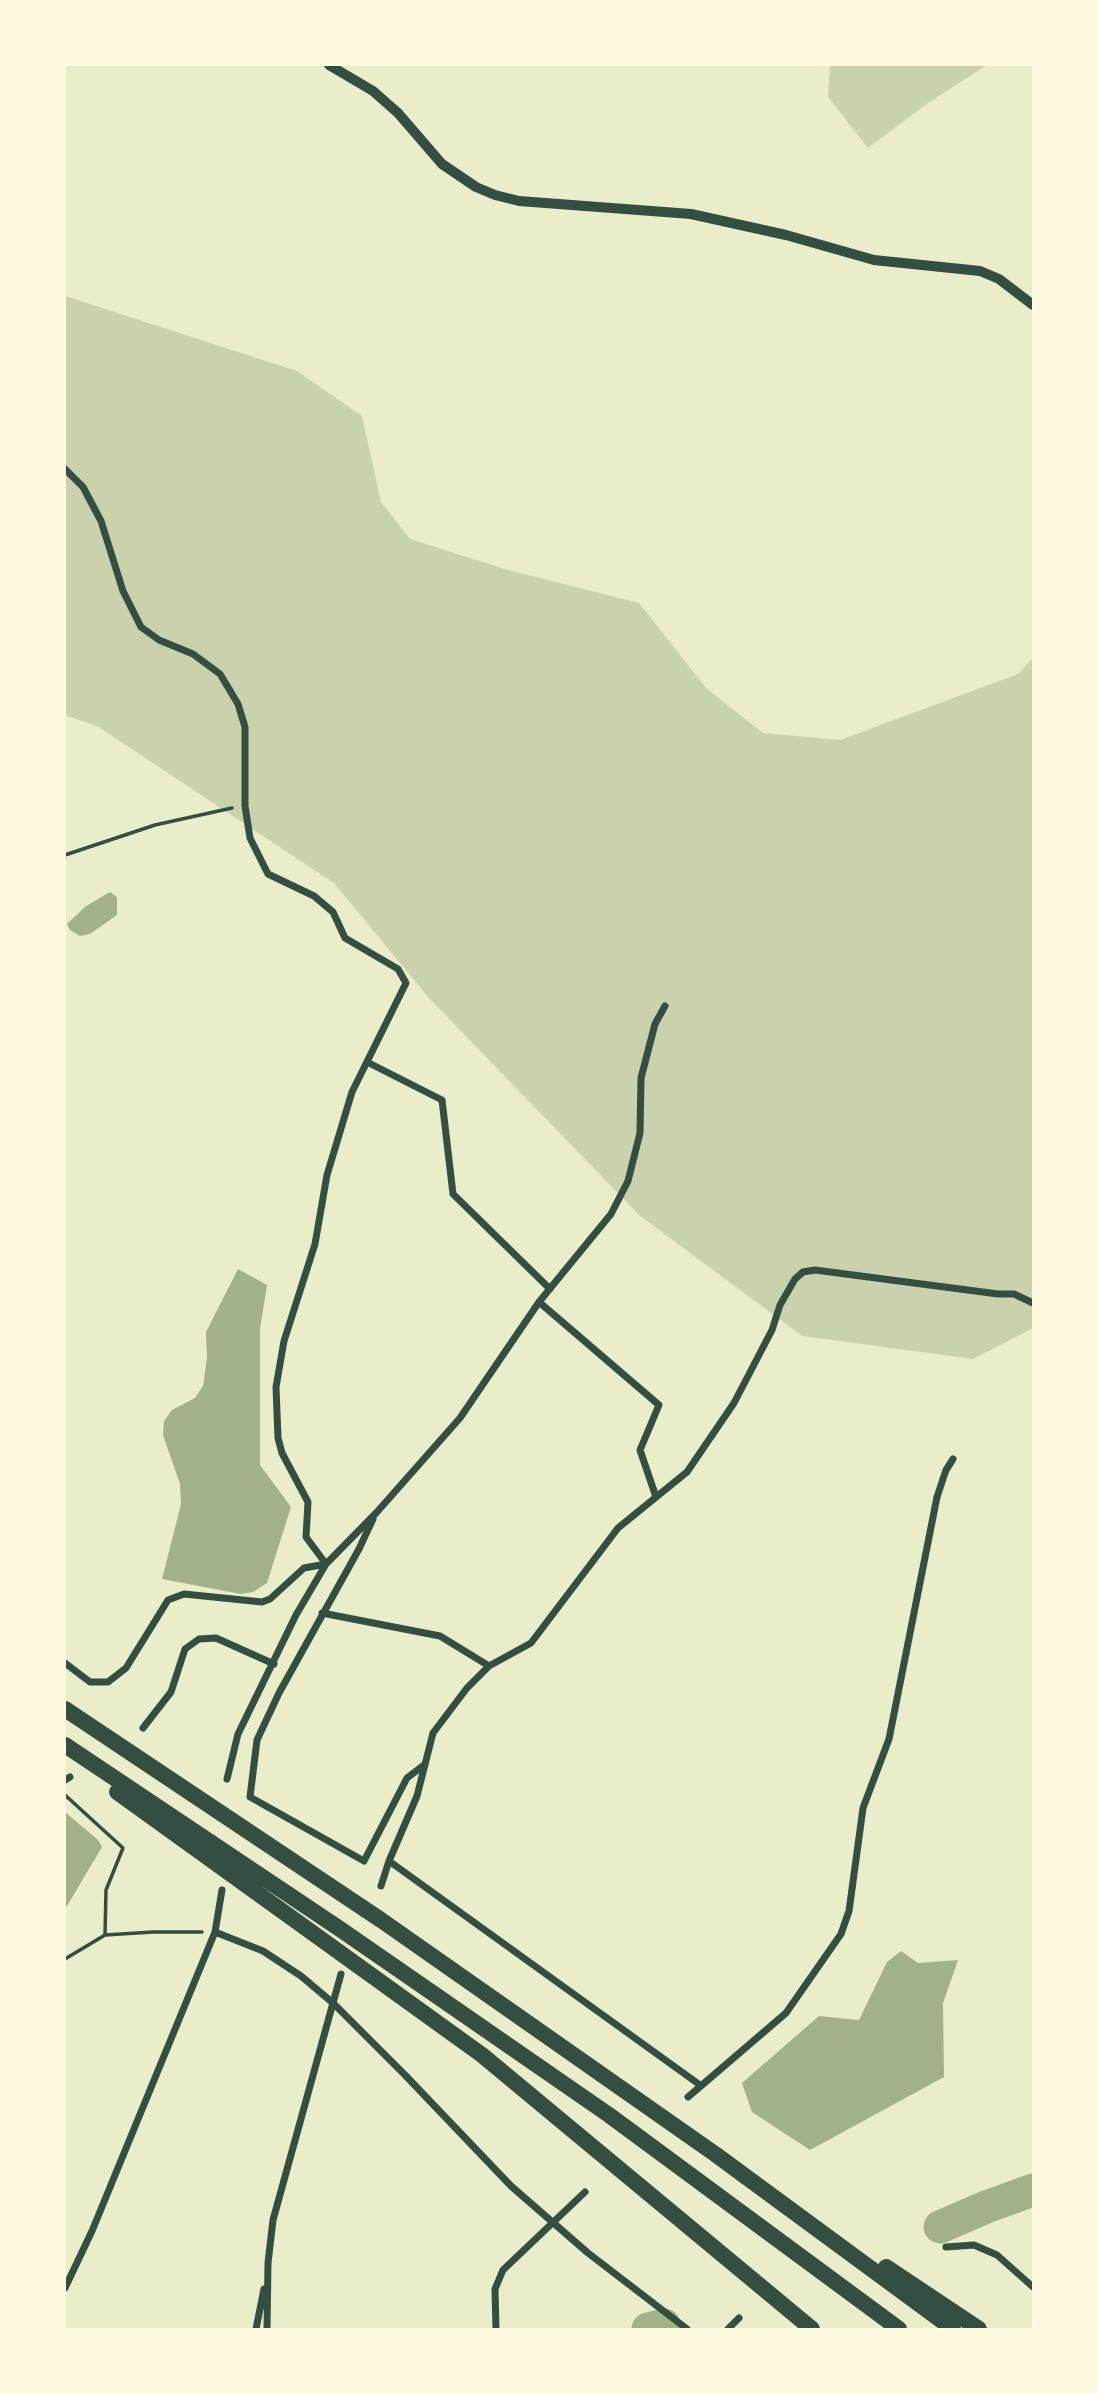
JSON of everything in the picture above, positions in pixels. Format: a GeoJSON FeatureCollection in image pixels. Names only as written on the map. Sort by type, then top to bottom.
{"type":"FeatureCollection","features":[{"type":"Feature","properties":{"kind":"highway"},"geometry":{"type":"LineString","coordinates":[[65,1709],[381,1920],[715,2154],[953,2329]]}},
{"type":"Feature","properties":{"kind":"highway"},"geometry":{"type":"LineString","coordinates":[[65,1748],[146,1815],[482,2055],[812,2329]]}},
{"type":"Feature","properties":{"kind":"highway"},"geometry":{"type":"LineString","coordinates":[[65,1748],[340,1929],[608,2115],[899,2329]]}},
{"type":"Feature","properties":{"kind":"highway"},"geometry":{"type":"LineString","coordinates":[[715,2154],[979,2329]]}},
{"type":"Feature","properties":{"kind":"street"},"geometry":{"type":"LineString","coordinates":[[329,65],[373,90],[398,113],[442,164],[476,187],[495,195],[519,201],[691,214],[786,235],[874,260],[980,271],[999,279],[1033,305]]}},
{"type":"Feature","properties":{"kind":"street"},"geometry":{"type":"LineString","coordinates":[[65,469],[83,487],[101,521],[122,591],[141,626],[159,640],[193,654],[220,674],[238,704],[245,727],[245,806],[250,838],[268,874],[314,895],[333,912],[345,938],[398,969],[406,983],[352,1092],[327,1175],[315,1244],[284,1341],[276,1387],[278,1438],[282,1453],[308,1503],[306,1537],[326,1564]]}},
{"type":"Feature","properties":{"kind":"street"},"geometry":{"type":"LineString","coordinates":[[228,1779],[238,1734],[296,1615],[326,1564],[377,1512],[460,1418],[539,1302],[611,1214],[628,1181],[640,1133],[640,1078],[655,1024],[665,1006]]}},
{"type":"Feature","properties":{"kind":"street"},"geometry":{"type":"LineString","coordinates":[[367,1062],[442,1100],[453,1194],[550,1289]]}},
{"type":"Feature","properties":{"kind":"street"},"geometry":{"type":"LineString","coordinates":[[381,1886],[417,1796],[433,1733],[467,1688],[489,1666],[531,1643],[618,1528],[687,1472],[734,1403],[795,1279],[803,1272],[815,1270],[1014,1294],[1033,1303]]}},
{"type":"Feature","properties":{"kind":"street"},"geometry":{"type":"LineString","coordinates":[[539,1302],[659,1405],[639,1450],[656,1497]]}},
{"type":"Feature","properties":{"kind":"street"},"geometry":{"type":"LineString","coordinates":[[688,2097],[786,2013],[841,1934],[849,1911],[863,1808],[889,1739],[937,1497],[946,1470],[953,1460]]}},
{"type":"Feature","properties":{"kind":"street"},"geometry":{"type":"LineString","coordinates":[[377,1512],[257,1740],[250,1797],[364,1861],[407,1779],[424,1765]]}},
{"type":"Feature","properties":{"kind":"street"},"geometry":{"type":"LineString","coordinates":[[65,1663],[90,1682],[108,1682],[126,1668],[169,1600],[184,1594],[261,1602],[270,1599],[304,1568],[326,1564]]}},
{"type":"Feature","properties":{"kind":"street"},"geometry":{"type":"LineString","coordinates":[[322,1612],[440,1636],[489,1666]]}},
{"type":"Feature","properties":{"kind":"street"},"geometry":{"type":"LineString","coordinates":[[143,1728],[172,1692],[185,1649],[199,1639],[216,1638],[274,1664]]}},
{"type":"Feature","properties":{"kind":"street"},"geometry":{"type":"LineString","coordinates":[[389,1861],[700,2085]]}},
{"type":"Feature","properties":{"kind":"street"},"geometry":{"type":"LineString","coordinates":[[65,2288],[92,2231],[215,1932],[222,1890]]}},
{"type":"Feature","properties":{"kind":"street"},"geometry":{"type":"LineString","coordinates":[[215,1932],[262,1951],[301,1976],[333,2003],[512,2186],[588,2253],[687,2329]]}},
{"type":"Feature","properties":{"kind":"street"},"geometry":{"type":"LineString","coordinates":[[267,2329],[273,2220],[341,1974]]}},
{"type":"Feature","properties":{"kind":"street"},"geometry":{"type":"LineString","coordinates":[[496,2329],[495,2289],[503,2270],[585,2192]]}},
{"type":"Feature","properties":{"kind":"street"},"geometry":{"type":"LineString","coordinates":[[946,2247],[974,2245],[997,2255],[1033,2287]]}},
{"type":"Feature","properties":{"kind":"street"},"geometry":{"type":"LineString","coordinates":[[256,2329],[264,2290],[268,2284]]}},
{"type":"Feature","properties":{"kind":"street"},"geometry":{"type":"LineString","coordinates":[[728,2329],[739,2318]]}},
{"type":"Feature","properties":{"kind":"path"},"geometry":{"type":"LineString","coordinates":[[65,855],[155,825],[245,806]]}},
{"type":"Feature","properties":{"kind":"path"},"geometry":{"type":"LineString","coordinates":[[65,1796],[123,1848],[106,1890],[105,1935]]}},
{"type":"Feature","properties":{"kind":"path"},"geometry":{"type":"LineString","coordinates":[[65,1959],[105,1935],[215,1932]]}},
{"type":"Feature","properties":{"kind":"shaded area"},"geometry":{"type":"Polygon","coordinates":[[[830,65],[987,65],[928,103],[868,148],[828,97],[830,65]]]}},
{"type":"Feature","properties":{"kind":"shaded area"},"geometry":{"type":"Polygon","coordinates":[[[65,296],[297,371],[362,416],[381,502],[410,539],[508,570],[639,603],[706,688],[763,733],[840,740],[1018,674],[1033,658],[1033,1328],[973,1359],[802,1336],[639,1215],[428,997],[334,883],[97,726],[65,715],[65,296]]]}},
{"type":"Feature","properties":{"kind":"shaded area"},"geometry":{"type":"Polygon","coordinates":[[[110,892],[117,897],[117,915],[90,934],[80,936],[70,930],[67,924],[86,906],[110,892]]]}},
{"type":"Feature","properties":{"kind":"shaded area"},"geometry":{"type":"Polygon","coordinates":[[[238,1269],[267,1285],[260,1329],[260,1465],[291,1507],[267,1583],[253,1592],[241,1594],[162,1579],[181,1504],[180,1484],[163,1435],[164,1421],[172,1410],[195,1398],[203,1386],[207,1358],[206,1332],[238,1269]]]}},
{"type":"Feature","properties":{"kind":"shaded area"},"geometry":{"type":"Polygon","coordinates":[[[65,1812],[98,1840],[102,1847],[65,1907],[65,1812]]]}},
{"type":"Feature","properties":{"kind":"shaded area"},"geometry":{"type":"Polygon","coordinates":[[[901,1951],[918,1963],[958,1960],[943,2003],[944,2077],[810,2150],[752,2112],[742,2083],[819,2016],[859,2020],[887,1962],[901,1951]]]}},
{"type":"Feature","properties":{"kind":"waterway"},"geometry":{"type":"LineString","coordinates":[[940,2227],[1033,2190]]}},
{"type":"Feature","properties":{"kind":"waterway"},"geometry":{"type":"LineString","coordinates":[[648,2329],[664,2325]]}}]}
